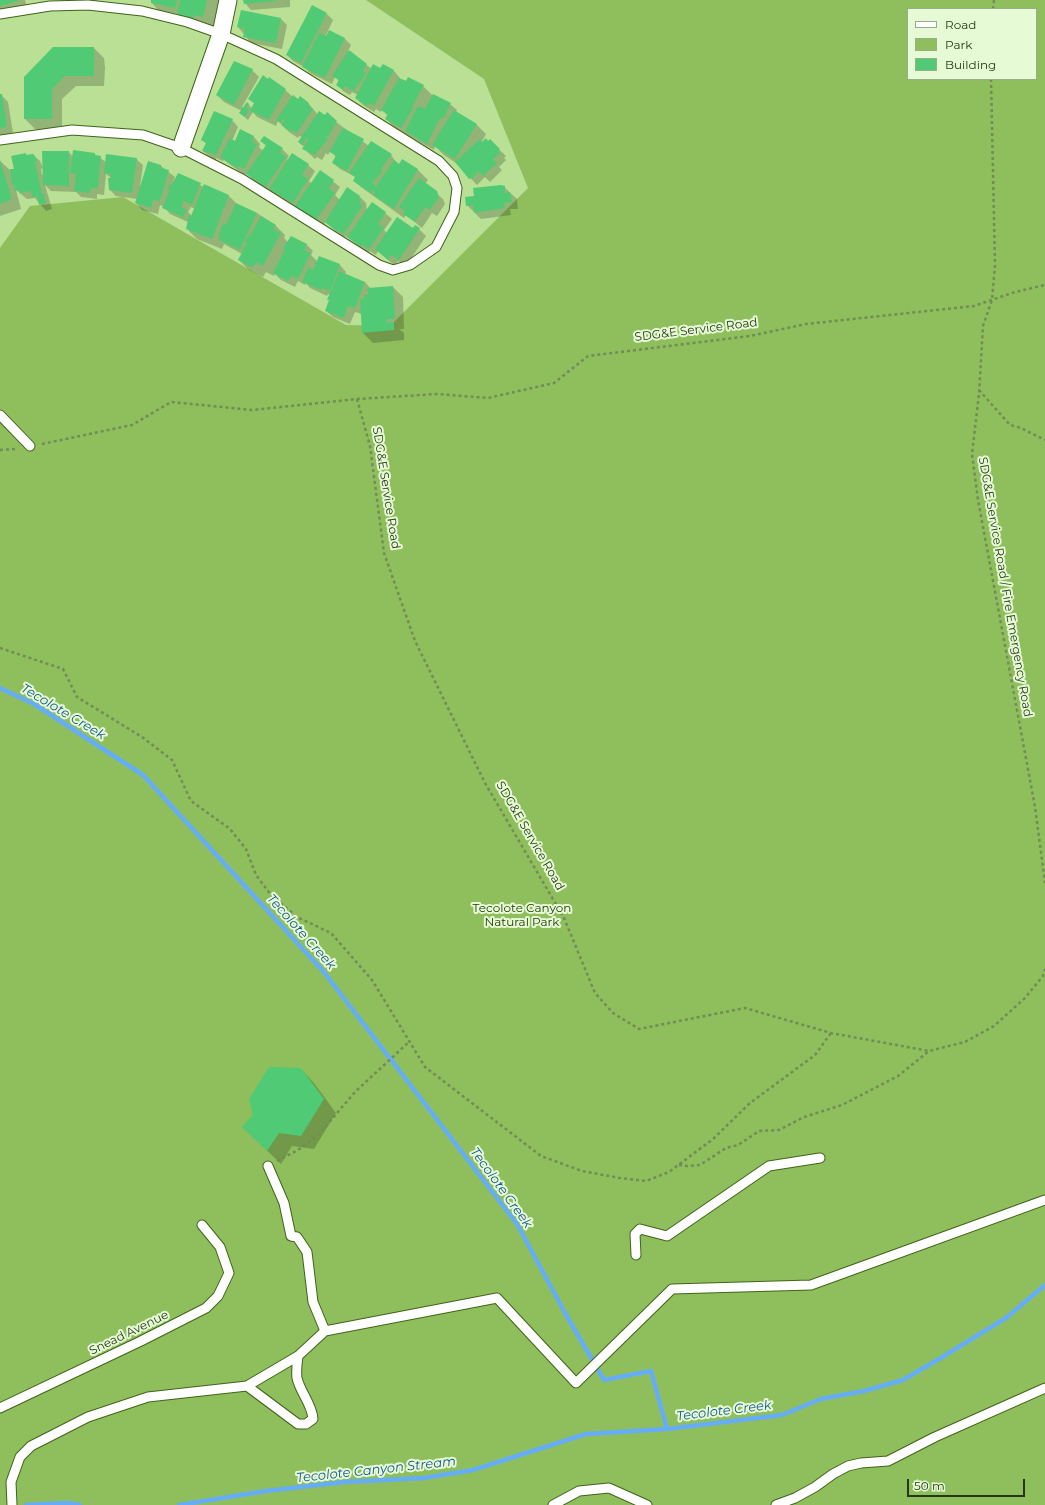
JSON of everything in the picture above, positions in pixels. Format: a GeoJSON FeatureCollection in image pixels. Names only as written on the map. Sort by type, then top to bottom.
{"type":"FeatureCollection","features":[{"type":"Feature","properties":{"kind":"street"},"geometry":{"type":"LineString","coordinates":[[181,148],[221,34],[228,0]]}},
{"type":"Feature","properties":{"kind":"lane"},"geometry":{"type":"LineString","coordinates":[[0,14],[49,3],[88,5],[142,11],[187,22],[221,34],[276,59],[439,161],[453,176],[457,188],[454,212],[436,247],[410,265],[393,270],[379,265],[242,179],[181,148],[143,135],[72,130],[0,140]]}},
{"type":"Feature","properties":{"kind":"lane"},"geometry":{"type":"LineString","coordinates":[[0,415],[30,446]]}},
{"type":"Feature","properties":{"kind":"lane"},"geometry":{"type":"LineString","coordinates":[[636,1255],[634,1234],[640,1229],[667,1236],[769,1166],[820,1158]]}},
{"type":"Feature","properties":{"kind":"lane"},"geometry":{"type":"LineString","coordinates":[[268,1166],[284,1203],[291,1236],[297,1237],[307,1252],[313,1302],[325,1331]]}},
{"type":"Feature","properties":{"kind":"lane"},"geometry":{"type":"LineString","coordinates":[[11,1502],[11,1482],[20,1457],[31,1446],[88,1417],[148,1397],[247,1386],[298,1356],[325,1331],[497,1298],[576,1383],[672,1289],[811,1285],[1045,1200]]}},
{"type":"Feature","properties":{"kind":"lane","name":"Snead Avenue"},"geometry":{"type":"LineString","coordinates":[[0,1408],[141,1341],[206,1308],[218,1296],[229,1273],[220,1247],[202,1224]]}},
{"type":"Feature","properties":{"kind":"lane"},"geometry":{"type":"LineString","coordinates":[[247,1386],[298,1424],[303,1425],[310,1422],[313,1419],[312,1410],[298,1380],[296,1372],[298,1356]]}},
{"type":"Feature","properties":{"kind":"lane"},"geometry":{"type":"LineString","coordinates":[[776,1505],[815,1488],[832,1474],[848,1466],[861,1463],[888,1461],[1045,1388]]}},
{"type":"Feature","properties":{"kind":"lane"},"geometry":{"type":"LineString","coordinates":[[553,1505],[578,1491],[609,1488],[647,1505]]}},
{"type":"Feature","properties":{"kind":"path","name":"SDG&E Service Road / Fire Emergency Road"},"geometry":{"type":"LineString","coordinates":[[991,80],[995,265],[992,300],[983,326],[979,390],[972,454],[978,500],[1035,807],[1045,883]]}},
{"type":"Feature","properties":{"kind":"path","name":"SDG&E Service Road"},"geometry":{"type":"LineString","coordinates":[[0,450],[89,436],[132,425],[171,402],[252,410],[437,394],[488,398],[554,383],[588,356],[743,337],[806,324],[974,306],[1045,285]]}},
{"type":"Feature","properties":{"kind":"path"},"geometry":{"type":"LineString","coordinates":[[979,390],[1010,425],[1021,428],[1045,440]]}},
{"type":"Feature","properties":{"kind":"path","name":"SDG&E Service Road"},"geometry":{"type":"LineString","coordinates":[[357,400],[370,446],[384,553],[415,641],[485,783],[564,918],[595,993],[613,1013],[639,1029],[745,1008],[831,1033],[929,1051]]}},
{"type":"Feature","properties":{"kind":"path"},"geometry":{"type":"LineString","coordinates":[[0,648],[63,670],[77,697],[142,737],[172,760],[191,801],[230,829],[246,849],[256,875],[272,895],[297,917],[331,933],[372,980],[425,1067],[541,1156],[582,1171],[620,1178],[646,1181],[669,1172],[713,1139],[750,1103],[815,1055],[831,1033]]}},
{"type":"Feature","properties":{"kind":"path"},"geometry":{"type":"LineString","coordinates":[[1041,850],[1045,855]]}},
{"type":"Feature","properties":{"kind":"path"},"geometry":{"type":"LineString","coordinates":[[679,1165],[700,1165],[726,1148],[738,1145],[758,1131],[780,1130],[804,1117],[842,1105],[898,1076],[929,1051],[965,1042],[994,1026],[1025,998],[1043,976],[1045,969]]}},
{"type":"Feature","properties":{"kind":"path"},"geometry":{"type":"LineString","coordinates":[[268,1166],[298,1150],[318,1135],[356,1091],[410,1041]]}},
{"type":"Feature","properties":{"kind":"green space","name":"Tecolote Canyon Natural Park"},"geometry":{"type":"Polygon","coordinates":[[[366,0],[1045,0],[1045,1505],[0,1505],[0,248],[30,206],[123,197],[346,325],[390,326],[528,188],[484,79],[366,0]]]}},
{"type":"Feature","properties":{"kind":"building"},"geometry":{"type":"Polygon","coordinates":[[[0,0],[18,0],[18,1],[0,6],[0,0]]]}},
{"type":"Feature","properties":{"kind":"building"},"geometry":{"type":"Polygon","coordinates":[[[151,0],[177,0],[175,8],[151,3],[151,0]]]}},
{"type":"Feature","properties":{"kind":"building"},"geometry":{"type":"Polygon","coordinates":[[[180,0],[207,0],[203,17],[195,15],[194,18],[177,14],[180,0]]]}},
{"type":"Feature","properties":{"kind":"building"},"geometry":{"type":"Polygon","coordinates":[[[243,0],[276,0],[276,1],[244,4],[243,0]]]}},
{"type":"Feature","properties":{"kind":"building"},"geometry":{"type":"Polygon","coordinates":[[[312,5],[327,13],[301,63],[286,55],[312,5]]]}},
{"type":"Feature","properties":{"kind":"building"},"geometry":{"type":"Polygon","coordinates":[[[241,10],[281,18],[276,43],[243,37],[245,29],[237,27],[241,10]]]}},
{"type":"Feature","properties":{"kind":"building"},"geometry":{"type":"Polygon","coordinates":[[[329,30],[345,38],[325,78],[302,67],[319,33],[326,36],[329,30]]]}},
{"type":"Feature","properties":{"kind":"building"},"geometry":{"type":"Polygon","coordinates":[[[53,47],[94,47],[94,58],[96,58],[94,60],[94,76],[65,76],[52,89],[52,119],[24,119],[24,77],[53,47]]]}},
{"type":"Feature","properties":{"kind":"building"},"geometry":{"type":"Polygon","coordinates":[[[349,50],[367,64],[363,71],[366,73],[354,91],[345,86],[343,90],[336,85],[339,80],[332,76],[349,50]]]}},
{"type":"Feature","properties":{"kind":"building"},"geometry":{"type":"Polygon","coordinates":[[[234,61],[253,69],[234,105],[216,95],[234,61]]]}},
{"type":"Feature","properties":{"kind":"building"},"geometry":{"type":"Polygon","coordinates":[[[373,64],[380,68],[383,64],[394,70],[374,106],[369,103],[367,106],[355,98],[373,64]]]}},
{"type":"Feature","properties":{"kind":"building"},"geometry":{"type":"Polygon","coordinates":[[[263,75],[268,79],[269,77],[286,89],[269,120],[250,111],[254,103],[248,99],[263,75]]]}},
{"type":"Feature","properties":{"kind":"building"},"geometry":{"type":"Polygon","coordinates":[[[408,77],[424,85],[412,107],[413,109],[401,128],[385,119],[388,114],[381,110],[399,78],[406,81],[408,77]]]}},
{"type":"Feature","properties":{"kind":"building"},"geometry":{"type":"Polygon","coordinates":[[[0,94],[2,94],[7,127],[0,128],[0,94]]]}},
{"type":"Feature","properties":{"kind":"building"},"geometry":{"type":"Polygon","coordinates":[[[433,94],[451,103],[443,119],[440,118],[427,144],[405,131],[418,106],[425,109],[433,94]]]}},
{"type":"Feature","properties":{"kind":"building"},"geometry":{"type":"Polygon","coordinates":[[[293,95],[298,99],[300,96],[309,103],[308,105],[313,109],[297,133],[292,130],[291,132],[281,125],[285,120],[283,119],[281,123],[276,120],[293,95]]]}},
{"type":"Feature","properties":{"kind":"building"},"geometry":{"type":"Polygon","coordinates":[[[247,102],[249,104],[246,108],[249,110],[245,117],[239,113],[247,102]]]}},
{"type":"Feature","properties":{"kind":"building"},"geometry":{"type":"Polygon","coordinates":[[[454,110],[477,124],[455,159],[432,145],[454,110]]]}},
{"type":"Feature","properties":{"kind":"building"},"geometry":{"type":"Polygon","coordinates":[[[214,111],[233,119],[216,155],[202,151],[206,143],[201,140],[214,111]]]}},
{"type":"Feature","properties":{"kind":"building"},"geometry":{"type":"Polygon","coordinates":[[[319,111],[325,115],[327,112],[337,121],[328,137],[326,137],[328,139],[315,155],[302,149],[309,139],[307,138],[302,145],[298,142],[319,111]]]}},
{"type":"Feature","properties":{"kind":"building"},"geometry":{"type":"Polygon","coordinates":[[[343,128],[364,139],[347,171],[332,163],[336,155],[329,152],[343,128]]]}},
{"type":"Feature","properties":{"kind":"building"},"geometry":{"type":"Polygon","coordinates":[[[240,129],[254,136],[252,141],[257,144],[244,169],[238,166],[236,168],[220,157],[230,138],[235,141],[240,129]]]}},
{"type":"Feature","properties":{"kind":"building"},"geometry":{"type":"Polygon","coordinates":[[[264,136],[283,148],[280,153],[286,157],[266,187],[246,174],[266,145],[260,141],[264,136]]]}},
{"type":"Feature","properties":{"kind":"building"},"geometry":{"type":"Polygon","coordinates":[[[486,138],[488,141],[490,139],[500,149],[498,151],[500,153],[493,159],[497,163],[483,176],[478,171],[473,178],[469,179],[455,162],[480,139],[482,142],[486,138]]]}},
{"type":"Feature","properties":{"kind":"building"},"geometry":{"type":"Polygon","coordinates":[[[371,141],[392,154],[381,169],[383,171],[372,183],[376,186],[371,193],[353,181],[355,177],[349,173],[371,141]]]}},
{"type":"Feature","properties":{"kind":"building"},"geometry":{"type":"Polygon","coordinates":[[[73,150],[95,153],[95,155],[101,156],[98,188],[91,188],[90,193],[74,191],[76,173],[70,173],[73,150]]]}},
{"type":"Feature","properties":{"kind":"building"},"geometry":{"type":"Polygon","coordinates":[[[42,151],[69,151],[69,186],[43,185],[42,151]]]}},
{"type":"Feature","properties":{"kind":"building"},"geometry":{"type":"Polygon","coordinates":[[[26,153],[26,155],[33,154],[35,156],[42,194],[44,194],[46,203],[39,205],[37,196],[32,197],[31,191],[20,193],[19,190],[15,191],[14,185],[12,185],[10,169],[14,169],[11,156],[26,153]]]}},
{"type":"Feature","properties":{"kind":"building"},"geometry":{"type":"Polygon","coordinates":[[[292,153],[309,164],[302,175],[308,179],[293,203],[269,189],[292,153]]]}},
{"type":"Feature","properties":{"kind":"building"},"geometry":{"type":"Polygon","coordinates":[[[106,154],[137,158],[132,193],[109,190],[108,178],[111,178],[111,174],[104,173],[106,154]]]}},
{"type":"Feature","properties":{"kind":"building"},"geometry":{"type":"Polygon","coordinates":[[[402,159],[418,169],[394,209],[373,195],[375,192],[373,191],[394,160],[399,164],[402,159]]]}},
{"type":"Feature","properties":{"kind":"building"},"geometry":{"type":"Polygon","coordinates":[[[0,160],[12,199],[0,204],[0,160]]]}},
{"type":"Feature","properties":{"kind":"building"},"geometry":{"type":"Polygon","coordinates":[[[148,161],[161,165],[161,168],[169,170],[160,201],[153,200],[151,208],[135,203],[148,161]]]}},
{"type":"Feature","properties":{"kind":"building"},"geometry":{"type":"Polygon","coordinates":[[[320,170],[334,180],[329,189],[335,193],[316,220],[295,206],[320,170]]]}},
{"type":"Feature","properties":{"kind":"building"},"geometry":{"type":"Polygon","coordinates":[[[178,173],[201,183],[192,205],[184,201],[181,207],[187,210],[183,217],[162,208],[170,190],[167,189],[170,184],[172,185],[178,173]]]}},
{"type":"Feature","properties":{"kind":"building"},"geometry":{"type":"Polygon","coordinates":[[[419,178],[437,191],[439,197],[430,210],[425,207],[415,222],[403,214],[405,211],[399,207],[419,178]]]}},
{"type":"Feature","properties":{"kind":"building"},"geometry":{"type":"Polygon","coordinates":[[[204,184],[229,195],[212,239],[186,229],[189,215],[191,216],[204,184]]]}},
{"type":"Feature","properties":{"kind":"building"},"geometry":{"type":"Polygon","coordinates":[[[501,185],[505,186],[505,191],[502,193],[510,192],[512,202],[504,203],[505,208],[474,213],[473,205],[466,206],[465,197],[474,196],[473,188],[501,185]]]}},
{"type":"Feature","properties":{"kind":"building"},"geometry":{"type":"Polygon","coordinates":[[[347,187],[360,196],[359,198],[361,199],[359,203],[363,205],[344,234],[338,230],[337,232],[325,222],[347,187]]]}},
{"type":"Feature","properties":{"kind":"building"},"geometry":{"type":"Polygon","coordinates":[[[372,202],[386,212],[378,224],[384,228],[369,249],[363,245],[361,247],[347,237],[372,202]]]}},
{"type":"Feature","properties":{"kind":"building"},"geometry":{"type":"Polygon","coordinates":[[[236,203],[257,213],[240,250],[219,240],[220,237],[218,236],[223,223],[226,225],[236,203]]]}},
{"type":"Feature","properties":{"kind":"building"},"geometry":{"type":"Polygon","coordinates":[[[261,216],[276,225],[273,229],[281,233],[263,266],[256,262],[253,268],[238,260],[247,242],[245,241],[249,235],[250,236],[261,216]]]}},
{"type":"Feature","properties":{"kind":"building"},"geometry":{"type":"Polygon","coordinates":[[[397,217],[413,228],[415,225],[420,228],[399,260],[391,255],[388,260],[375,249],[397,217]]]}},
{"type":"Feature","properties":{"kind":"building"},"geometry":{"type":"Polygon","coordinates":[[[291,236],[307,244],[304,250],[311,253],[298,279],[291,276],[288,281],[273,273],[285,249],[283,248],[291,236]]]}},
{"type":"Feature","properties":{"kind":"building"},"geometry":{"type":"Polygon","coordinates":[[[319,256],[340,264],[330,291],[322,288],[321,290],[302,282],[308,268],[313,270],[319,256]]]}},
{"type":"Feature","properties":{"kind":"building"},"geometry":{"type":"Polygon","coordinates":[[[339,271],[365,282],[355,308],[348,306],[344,318],[325,311],[329,300],[327,300],[339,271]]]}},
{"type":"Feature","properties":{"kind":"building"},"geometry":{"type":"Polygon","coordinates":[[[393,286],[395,319],[387,319],[387,323],[394,322],[394,330],[362,333],[360,299],[364,299],[364,295],[368,295],[368,288],[393,286]]]}},
{"type":"Feature","properties":{"kind":"building"},"geometry":{"type":"Polygon","coordinates":[[[269,1067],[301,1068],[324,1099],[301,1136],[279,1133],[267,1151],[242,1127],[253,1115],[249,1099],[269,1067]]]}},
{"type":"Feature","properties":{"kind":"waterway","name":"Tecolote Creek"},"geometry":{"type":"LineString","coordinates":[[0,688],[34,704],[143,775],[323,971],[517,1224],[565,1313],[604,1380],[651,1371],[667,1429],[782,1415],[821,1399],[864,1391],[903,1380],[1006,1318],[1045,1285]]}},
{"type":"Feature","properties":{"kind":"waterway","name":"Tecolote Canyon Stream"},"geometry":{"type":"LineString","coordinates":[[179,1505],[266,1491],[345,1482],[424,1478],[473,1470],[586,1434],[667,1429]]}},
{"type":"Feature","properties":{"kind":"waterway","name":"Tecolote Canyon Stream"},"geometry":{"type":"LineString","coordinates":[[26,1505],[68,1503],[80,1505]]}}]}
